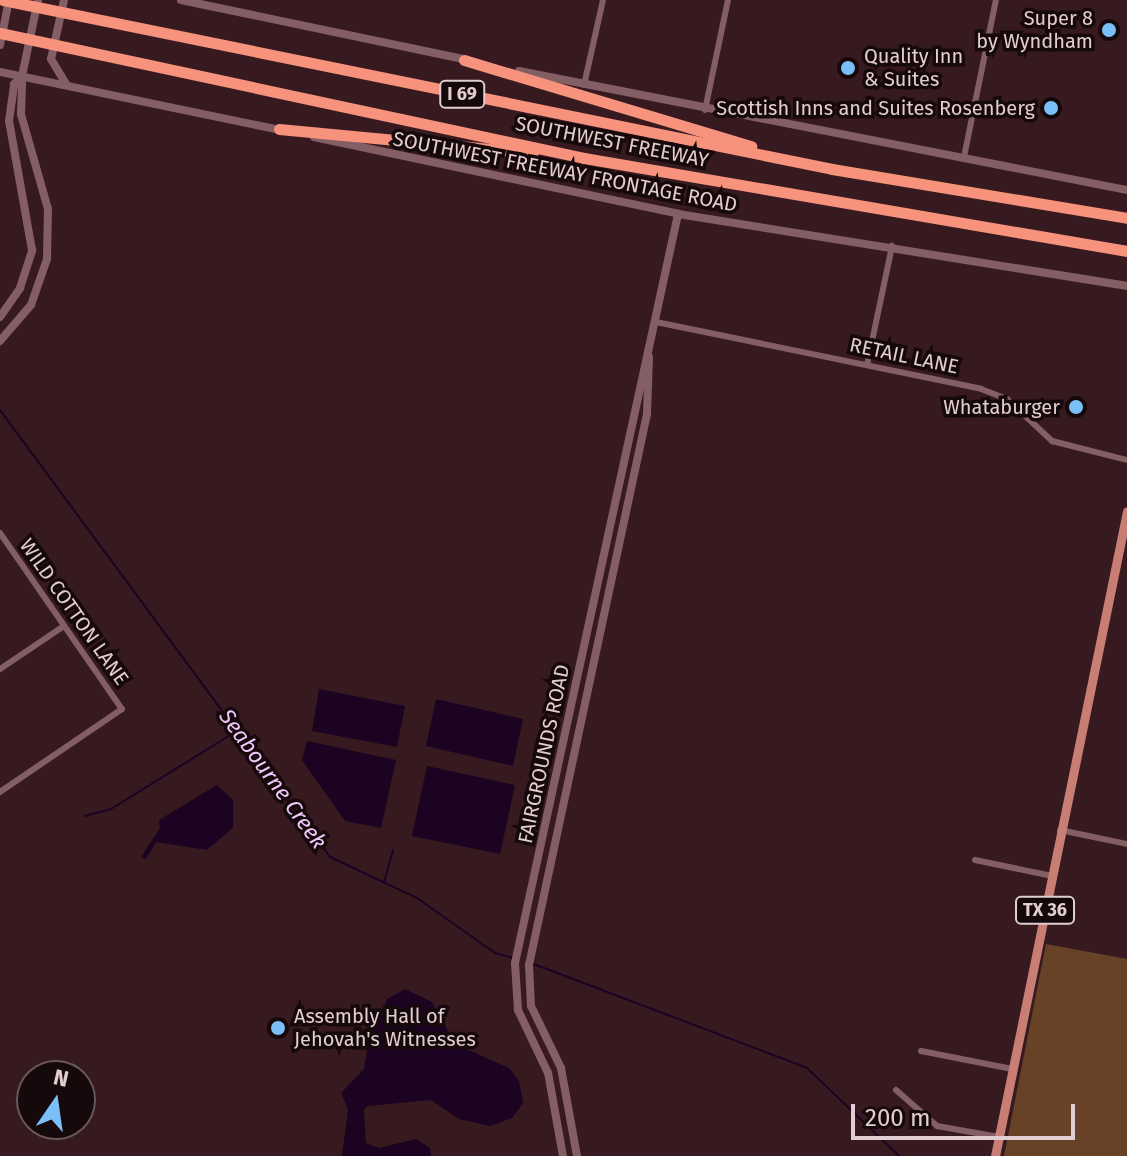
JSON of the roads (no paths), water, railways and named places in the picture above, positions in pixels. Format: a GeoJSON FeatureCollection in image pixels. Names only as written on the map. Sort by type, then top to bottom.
{"type":"FeatureCollection","features":[{"type":"Feature","properties":{"kind":"highway","name":"SOUTHWEST FREEWAY"},"geometry":{"type":"LineString","coordinates":[[6,0],[832,169],[1123,218]]}},
{"type":"Feature","properties":{"kind":"highway","name":"SOUTHWEST FREEWAY"},"geometry":{"type":"LineString","coordinates":[[0,33],[584,158],[1126,250]]}},
{"type":"Feature","properties":{"kind":"highway"},"geometry":{"type":"LineString","coordinates":[[464,60],[832,169]]}},
{"type":"Feature","properties":{"kind":"highway"},"geometry":{"type":"LineString","coordinates":[[279,129],[584,158]]}},
{"type":"Feature","properties":{"kind":"main road","name":"TX 36"},"geometry":{"type":"LineString","coordinates":[[995,1156],[1127,511]]}},
{"type":"Feature","properties":{"kind":"street"},"geometry":{"type":"LineString","coordinates":[[0,45],[6,0]]}},
{"type":"Feature","properties":{"kind":"street"},"geometry":{"type":"LineString","coordinates":[[0,341],[37,292],[50,238],[43,187],[22,130],[22,76],[38,0]]}},
{"type":"Feature","properties":{"kind":"street"},"geometry":{"type":"LineString","coordinates":[[64,0],[51,59],[68,86]]}},
{"type":"Feature","properties":{"kind":"street"},"geometry":{"type":"LineString","coordinates":[[181,0],[705,110],[1127,190]]}},
{"type":"Feature","properties":{"kind":"street"},"geometry":{"type":"LineString","coordinates":[[584,85],[603,0]]}},
{"type":"Feature","properties":{"kind":"street"},"geometry":{"type":"LineString","coordinates":[[705,110],[728,0]]}},
{"type":"Feature","properties":{"kind":"street"},"geometry":{"type":"LineString","coordinates":[[964,157],[996,0]]}},
{"type":"Feature","properties":{"kind":"street","name":"SOUTHWEST FREEWAY FRONTAGE ROAD"},"geometry":{"type":"LineString","coordinates":[[0,72],[678,214],[1127,286]]}},
{"type":"Feature","properties":{"kind":"street"},"geometry":{"type":"LineString","coordinates":[[0,317],[20,288],[32,250],[9,121],[14,84],[22,76]]}},
{"type":"Feature","properties":{"kind":"street","name":"FAIRGROUNDS ROAD"},"geometry":{"type":"LineString","coordinates":[[563,1156],[548,1073],[518,1010],[515,988],[520,935],[678,214]]}},
{"type":"Feature","properties":{"kind":"street"},"geometry":{"type":"LineString","coordinates":[[867,365],[892,246]]}},
{"type":"Feature","properties":{"kind":"street"},"geometry":{"type":"LineString","coordinates":[[1116,284],[1127,280]]}},
{"type":"Feature","properties":{"kind":"street","name":"RETAIL LANE"},"geometry":{"type":"LineString","coordinates":[[656,322],[996,394],[1052,441],[1127,460]]}},
{"type":"Feature","properties":{"kind":"street","name":"FAIRGROUNDS ROAD"},"geometry":{"type":"LineString","coordinates":[[577,1156],[561,1068],[540,1027],[529,987],[534,938],[647,414],[649,356]]}},
{"type":"Feature","properties":{"kind":"street","name":"WILD COTTON LANE"},"geometry":{"type":"LineString","coordinates":[[0,533],[122,709],[0,792]]}},
{"type":"Feature","properties":{"kind":"street"},"geometry":{"type":"LineString","coordinates":[[0,548],[7,543]]}},
{"type":"Feature","properties":{"kind":"street"},"geometry":{"type":"LineString","coordinates":[[0,669],[64,626]]}},
{"type":"Feature","properties":{"kind":"street"},"geometry":{"type":"LineString","coordinates":[[1060,830],[1127,844]]}},
{"type":"Feature","properties":{"kind":"street"},"geometry":{"type":"LineString","coordinates":[[975,860],[1052,876]]}},
{"type":"Feature","properties":{"kind":"street"},"geometry":{"type":"LineString","coordinates":[[921,1051],[1012,1069]]}},
{"type":"Feature","properties":{"kind":"street"},"geometry":{"type":"LineString","coordinates":[[896,1090],[937,1126],[999,1137]]}},
{"type":"Feature","properties":{"kind":"waterway","name":"Seabourne Creek"},"geometry":{"type":"LineString","coordinates":[[0,410],[330,857],[417,898],[495,953],[514,958]]}},
{"type":"Feature","properties":{"kind":"waterway"},"geometry":{"type":"LineString","coordinates":[[85,816],[111,809],[237,731]]}},
{"type":"Feature","properties":{"kind":"waterway"},"geometry":{"type":"LineString","coordinates":[[384,882],[393,850]]}},
{"type":"Feature","properties":{"kind":"waterway","name":"Seabourne Creek"},"geometry":{"type":"LineString","coordinates":[[531,963],[807,1068],[899,1156]]}},
{"type":"Feature","properties":{"kind":"place","name":"Super 8 by Wyndham"},"geometry":{"type":"Point","coordinates":[1109,30]}},
{"type":"Feature","properties":{"kind":"place","name":"Quality Inn & Suites"},"geometry":{"type":"Point","coordinates":[848,68]}},
{"type":"Feature","properties":{"kind":"place","name":"Scottish Inns and Suites Rosenberg"},"geometry":{"type":"Point","coordinates":[1051,108]}},
{"type":"Feature","properties":{"kind":"place","name":"Whataburger"},"geometry":{"type":"Point","coordinates":[1076,407]}},
{"type":"Feature","properties":{"kind":"place","name":"Assembly Hall of Jehovah's Witnesses"},"geometry":{"type":"Point","coordinates":[278,1028]}}]}
